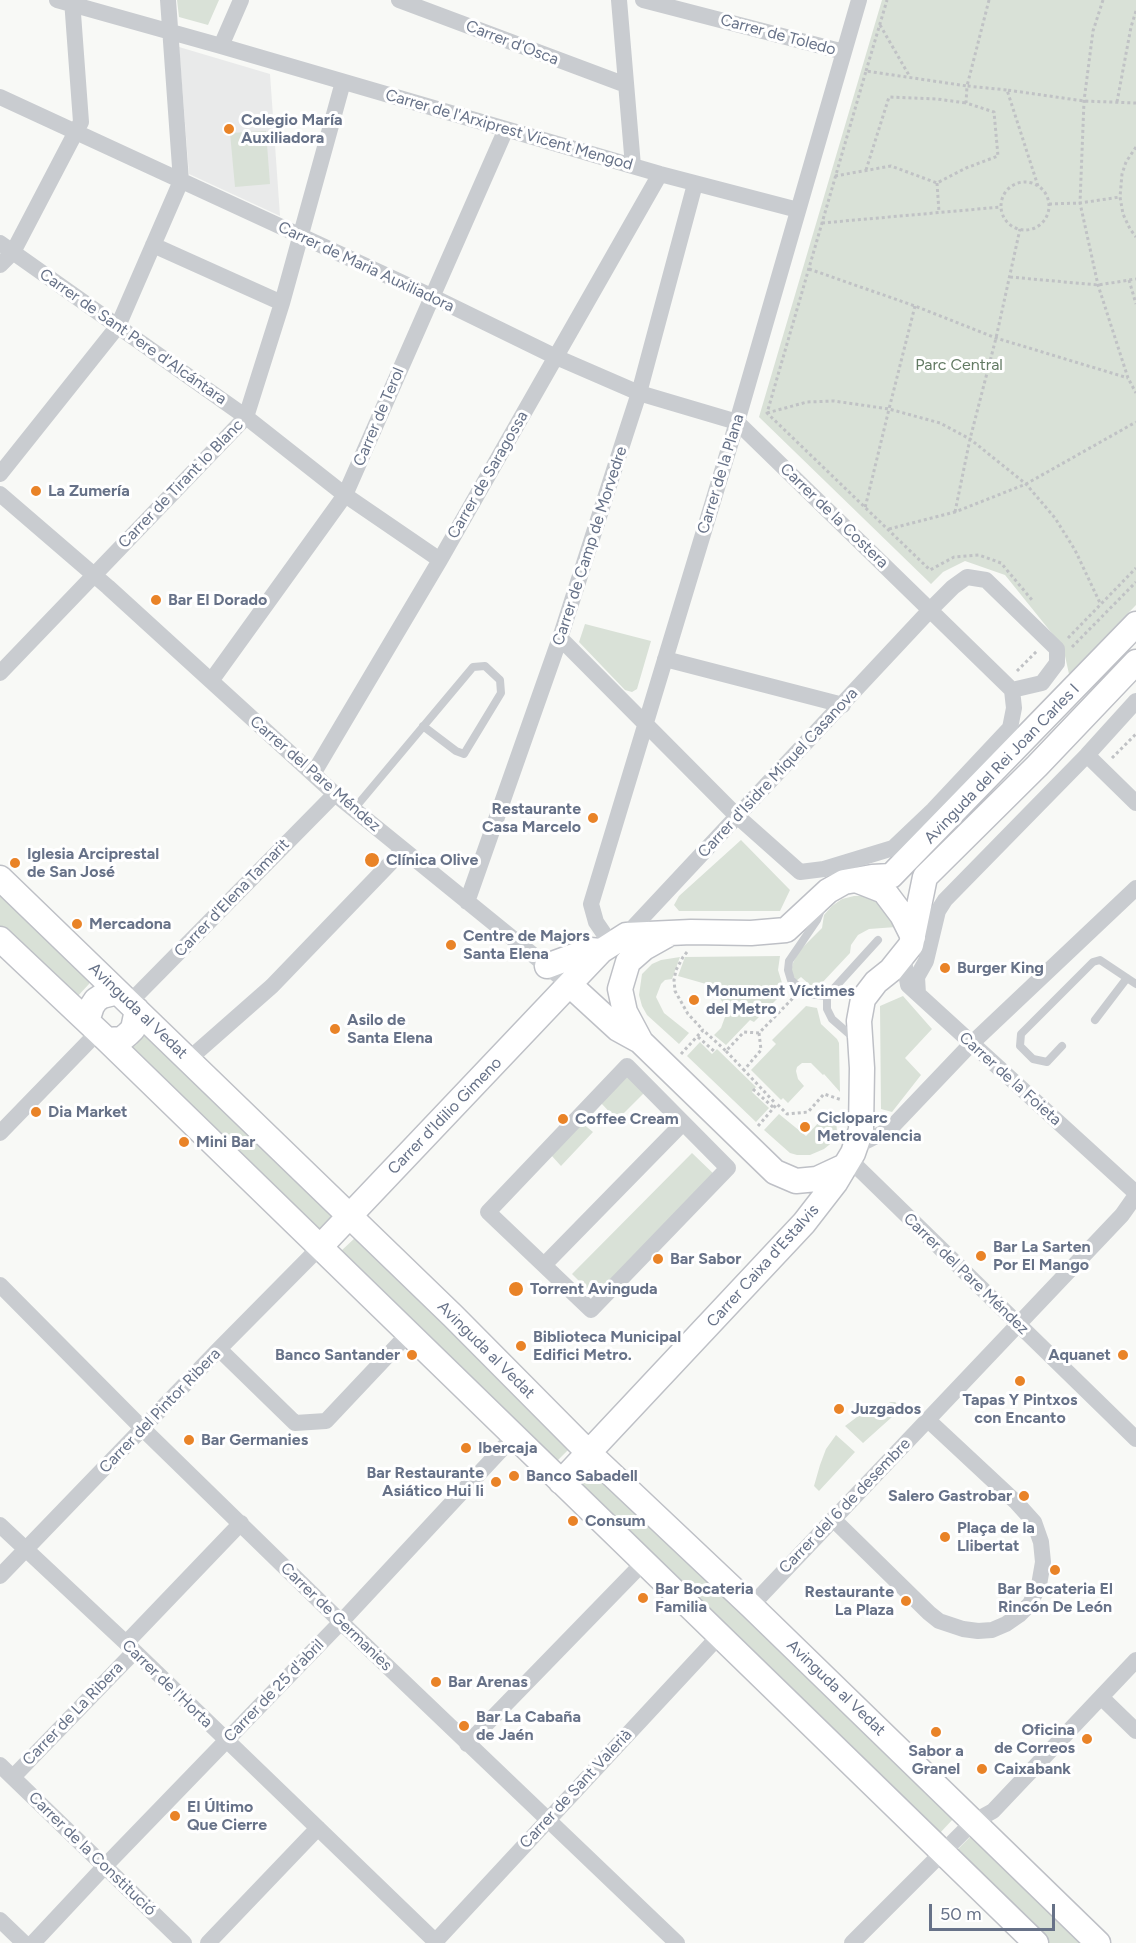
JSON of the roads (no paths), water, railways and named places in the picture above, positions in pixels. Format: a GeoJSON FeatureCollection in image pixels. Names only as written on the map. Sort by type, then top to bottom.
{"type":"FeatureCollection","features":[{"type":"Feature","properties":{"kind":"street"},"geometry":{"type":"LineString","coordinates":[[0,474],[118,326],[181,181],[168,0]]}},
{"type":"Feature","properties":{"kind":"street"},"geometry":{"type":"LineString","coordinates":[[222,46],[241,0]]}},
{"type":"Feature","properties":{"kind":"street","name":"Carrer d'Osca"},"geometry":{"type":"LineString","coordinates":[[399,0],[626,85]]}},
{"type":"Feature","properties":{"kind":"street"},"geometry":{"type":"LineString","coordinates":[[619,0],[633,166]]}},
{"type":"Feature","properties":{"kind":"street","name":"Carrer de Toledo"},"geometry":{"type":"LineString","coordinates":[[643,0],[844,52]]}},
{"type":"Feature","properties":{"kind":"street","name":"Carrer de la Plana"},"geometry":{"type":"LineString","coordinates":[[612,943],[596,922],[591,904],[737,422],[859,0]]}},
{"type":"Feature","properties":{"kind":"street"},"geometry":{"type":"LineString","coordinates":[[0,265],[6,247],[77,134],[81,122],[67,2]]}},
{"type":"Feature","properties":{"kind":"street","name":"Carrer de l'Arxiprest Vicent Mengod"},"geometry":{"type":"LineString","coordinates":[[67,2],[695,184],[798,210]]}},
{"type":"Feature","properties":{"kind":"street","name":"Carrer de Tirant lo Blanc"},"geometry":{"type":"LineString","coordinates":[[0,673],[246,417],[282,303],[343,82]]}},
{"type":"Feature","properties":{"kind":"street","name":"Carrer de Maria Auxiliadora"},"geometry":{"type":"LineString","coordinates":[[0,97],[431,296],[556,357],[639,393],[737,422]]}},
{"type":"Feature","properties":{"kind":"street","name":"Carrer de Terol"},"geometry":{"type":"LineString","coordinates":[[211,681],[345,495],[506,129]]}},
{"type":"Feature","properties":{"kind":"street","name":"Carrer de Saragossa"},"geometry":{"type":"LineString","coordinates":[[313,774],[440,560],[660,174]]}},
{"type":"Feature","properties":{"kind":"street","name":"Carrer de Camp de Morvedre"},"geometry":{"type":"LineString","coordinates":[[467,902],[560,638],[639,393],[695,184]]}},
{"type":"Feature","properties":{"kind":"street"},"geometry":{"type":"LineString","coordinates":[[153,245],[282,303]]}},
{"type":"Feature","properties":{"kind":"street","name":"Carrer de Sant Pere d'Alcántara"},"geometry":{"type":"LineString","coordinates":[[6,247],[246,417],[345,495],[440,560]]}},
{"type":"Feature","properties":{"kind":"street","name":"Carrer de la Costera"},"geometry":{"type":"LineString","coordinates":[[737,422],[1009,687]]}},
{"type":"Feature","properties":{"kind":"street","name":"Carrer del Pare Méndez"},"geometry":{"type":"LineString","coordinates":[[0,494],[94,575],[335,794],[570,985],[618,1029],[641,1042],[775,1172],[796,1181],[817,1179],[849,1157],[1017,1325],[1136,1439]]}},
{"type":"Feature","properties":{"kind":"street"},"geometry":{"type":"LineString","coordinates":[[930,610],[953,587],[967,577],[986,580],[1057,649],[1058,663],[1042,683],[1009,687]]}},
{"type":"Feature","properties":{"kind":"street","name":"Carrer d'Isidre Miquel Casanova"},"geometry":{"type":"LineString","coordinates":[[612,943],[738,816],[930,610]]}},
{"type":"Feature","properties":{"kind":"street","name":"Avinguda del Rei Joan Carles I"},"geometry":{"type":"LineString","coordinates":[[547,966],[612,943],[682,940],[786,930],[828,891],[844,882],[891,876],[1136,624]]}},
{"type":"Feature","properties":{"kind":"street"},"geometry":{"type":"LineString","coordinates":[[560,638],[738,816]]}},
{"type":"Feature","properties":{"kind":"street"},"geometry":{"type":"LineString","coordinates":[[664,659],[843,705]]}},
{"type":"Feature","properties":{"kind":"street","name":"Avinguda del Rei Joan Carles I"},"geometry":{"type":"LineString","coordinates":[[910,940],[925,877],[1037,766],[1136,662]]}},
{"type":"Feature","properties":{"kind":"street","name":"Avinguda del Rei Joan Carles I"},"geometry":{"type":"LineString","coordinates":[[806,910],[811,896],[823,881],[877,866],[1010,728],[1014,708],[1009,687]]}},
{"type":"Feature","properties":{"kind":"street"},"geometry":{"type":"LineString","coordinates":[[855,880],[884,891],[902,915],[910,940],[938,911],[945,900],[1132,712]]}},
{"type":"Feature","properties":{"kind":"street"},"geometry":{"type":"LineString","coordinates":[[1087,755],[1136,803]]}},
{"type":"Feature","properties":{"kind":"street","name":"Carrer d'Elena Tamarit"},"geometry":{"type":"LineString","coordinates":[[128,1002],[335,794]]}},
{"type":"Feature","properties":{"kind":"street","name":"Avinguda del Rei Joan Carles I"},"geometry":{"type":"LineString","coordinates":[[738,816],[800,872],[824,869],[893,848]]}},
{"type":"Feature","properties":{"kind":"street"},"geometry":{"type":"LineString","coordinates":[[189,1059],[272,986],[403,850]]}},
{"type":"Feature","properties":{"kind":"street","name":"Avinguda al Vedat"},"geometry":{"type":"LineString","coordinates":[[0,878],[453,1316],[589,1453],[751,1606],[1098,1943]]}},
{"type":"Feature","properties":{"kind":"street"},"geometry":{"type":"LineString","coordinates":[[849,1157],[890,1129],[971,1044],[1136,888]]}},
{"type":"Feature","properties":{"kind":"street"},"geometry":{"type":"LineString","coordinates":[[918,994],[917,977],[926,961],[938,911]]}},
{"type":"Feature","properties":{"kind":"street"},"geometry":{"type":"LineString","coordinates":[[0,939],[98,1031],[1036,1943]]}},
{"type":"Feature","properties":{"kind":"street","name":"Carrer del Pare Méndez"},"geometry":{"type":"LineString","coordinates":[[641,1042],[625,1012],[620,989],[628,962],[644,948],[682,940]]}},
{"type":"Feature","properties":{"kind":"street","name":"Carrer de la Foieta"},"geometry":{"type":"LineString","coordinates":[[910,940],[908,986],[1136,1194]]}},
{"type":"Feature","properties":{"kind":"street","name":"Carrer Caixa d'Estalvis"},"geometry":{"type":"LineString","coordinates":[[561,1482],[812,1215],[835,1183],[861,1130],[859,1021],[863,999],[876,982],[891,970],[910,940]]}},
{"type":"Feature","properties":{"kind":"street"},"geometry":{"type":"LineString","coordinates":[[570,985],[612,943]]}},
{"type":"Feature","properties":{"kind":"street","name":"Carrer d'Idilio Gimeno"},"geometry":{"type":"LineString","coordinates":[[320,1247],[570,985]]}},
{"type":"Feature","properties":{"kind":"street"},"geometry":{"type":"LineString","coordinates":[[102,996],[128,1002],[133,1029],[128,1034],[122,1039],[98,1031],[92,1006],[96,1000],[102,996]]}},
{"type":"Feature","properties":{"kind":"street"},"geometry":{"type":"LineString","coordinates":[[0,1133],[98,1031]]}},
{"type":"Feature","properties":{"kind":"street"},"geometry":{"type":"LineString","coordinates":[[627,1066],[728,1168],[591,1310],[544,1265],[488,1212],[627,1066]]}},
{"type":"Feature","properties":{"kind":"street"},"geometry":{"type":"LineString","coordinates":[[544,1265],[683,1123]]}},
{"type":"Feature","properties":{"kind":"street","name":"Carrer del 6 de desembre"},"geometry":{"type":"LineString","coordinates":[[751,1606],[1122,1215],[1136,1194]]}},
{"type":"Feature","properties":{"kind":"street","name":"Carrer del Pintor Ribera"},"geometry":{"type":"LineString","coordinates":[[0,1576],[320,1247]]}},
{"type":"Feature","properties":{"kind":"street","name":"Carrer de Germanies"},"geometry":{"type":"LineString","coordinates":[[0,1285],[143,1429],[341,1622],[677,1943]]}},
{"type":"Feature","properties":{"kind":"street"},"geometry":{"type":"LineString","coordinates":[[219,1349],[295,1423],[326,1421],[409,1333]]}},
{"type":"Feature","properties":{"kind":"street"},"geometry":{"type":"LineString","coordinates":[[833,1519],[939,1621],[978,1631],[999,1627],[1019,1616],[1030,1604],[1039,1585],[1043,1562],[1041,1542],[1034,1522],[928,1420]]}},
{"type":"Feature","properties":{"kind":"street","name":"Carrer de 25 d'abril"},"geometry":{"type":"LineString","coordinates":[[33,1943],[341,1622],[514,1436]]}},
{"type":"Feature","properties":{"kind":"street","name":"Carrer de La Ribera"},"geometry":{"type":"LineString","coordinates":[[13,1777],[241,1523]]}},
{"type":"Feature","properties":{"kind":"street","name":"Carrer de l'Horta"},"geometry":{"type":"LineString","coordinates":[[0,1526],[130,1647],[435,1942]]}},
{"type":"Feature","properties":{"kind":"street"},"geometry":{"type":"LineString","coordinates":[[467,1744],[644,1563]]}},
{"type":"Feature","properties":{"kind":"street","name":"Carrer de Sant Valerià"},"geometry":{"type":"LineString","coordinates":[[435,1942],[719,1636]]}},
{"type":"Feature","properties":{"kind":"street"},"geometry":{"type":"LineString","coordinates":[[852,1943],[973,1822],[993,1811],[1136,1660]]}},
{"type":"Feature","properties":{"kind":"street"},"geometry":{"type":"LineString","coordinates":[[1101,1697],[1136,1731]]}},
{"type":"Feature","properties":{"kind":"street","name":"Carrer de la Constitució"},"geometry":{"type":"LineString","coordinates":[[0,1765],[184,1943]]}},
{"type":"Feature","properties":{"kind":"street"},"geometry":{"type":"LineString","coordinates":[[208,1943],[318,1828]]}},
{"type":"Feature","properties":{"kind":"street"},"geometry":{"type":"LineString","coordinates":[[0,1920],[24,1943]]}},
{"type":"Feature","properties":{"kind":"lane"},"geometry":{"type":"LineString","coordinates":[[354,809],[423,726],[473,667],[485,666],[500,680],[501,693],[464,754],[456,751],[423,726]]}},
{"type":"Feature","properties":{"kind":"lane"},"geometry":{"type":"LineString","coordinates":[[827,996],[811,996],[801,991],[791,980],[788,970],[789,961],[817,920],[828,891]]}},
{"type":"Feature","properties":{"kind":"lane"},"geometry":{"type":"LineString","coordinates":[[861,1047],[832,1019],[827,1009],[827,996],[878,940]]}},
{"type":"Feature","properties":{"kind":"lane"},"geometry":{"type":"LineString","coordinates":[[1062,1046],[1047,1062],[1033,1059],[1020,1046],[1021,1034],[1093,962],[1100,960],[1136,984]]}},
{"type":"Feature","properties":{"kind":"lane"},"geometry":{"type":"LineString","coordinates":[[1095,1020],[1127,978]]}},
{"type":"Feature","properties":{"kind":"place","name":"Colegio María Auxiliadora"},"geometry":{"type":"Point","coordinates":[229,129]}},
{"type":"Feature","properties":{"kind":"place","name":"La Zumería"},"geometry":{"type":"Point","coordinates":[36,491]}},
{"type":"Feature","properties":{"kind":"place","name":"Bar El Dorado"},"geometry":{"type":"Point","coordinates":[156,600]}},
{"type":"Feature","properties":{"kind":"place","name":"Restaurante Casa Marcelo"},"geometry":{"type":"Point","coordinates":[593,818]}},
{"type":"Feature","properties":{"kind":"place","name":"Clínica Olive"},"geometry":{"type":"Point","coordinates":[372,860]}},
{"type":"Feature","properties":{"kind":"place","name":"Iglesia Arciprestal de San José"},"geometry":{"type":"Point","coordinates":[15,863]}},
{"type":"Feature","properties":{"kind":"place","name":"Mercadona"},"geometry":{"type":"Point","coordinates":[77,924]}},
{"type":"Feature","properties":{"kind":"place","name":"Centre de Majors Santa Elena"},"geometry":{"type":"Point","coordinates":[451,945]}},
{"type":"Feature","properties":{"kind":"place","name":"Burger King"},"geometry":{"type":"Point","coordinates":[945,968]}},
{"type":"Feature","properties":{"kind":"place","name":"Monument Víctimes del Metro"},"geometry":{"type":"Point","coordinates":[694,1000]}},
{"type":"Feature","properties":{"kind":"place","name":"Asilo de Santa Elena"},"geometry":{"type":"Point","coordinates":[335,1029]}},
{"type":"Feature","properties":{"kind":"place","name":"Dia Market"},"geometry":{"type":"Point","coordinates":[36,1112]}},
{"type":"Feature","properties":{"kind":"place","name":"Coffee Cream"},"geometry":{"type":"Point","coordinates":[563,1119]}},
{"type":"Feature","properties":{"kind":"place","name":"Cicloparc Metrovalencia"},"geometry":{"type":"Point","coordinates":[805,1127]}},
{"type":"Feature","properties":{"kind":"place","name":"Mini Bar"},"geometry":{"type":"Point","coordinates":[184,1142]}},
{"type":"Feature","properties":{"kind":"place","name":"Bar La Sarten Por El Mango"},"geometry":{"type":"Point","coordinates":[981,1256]}},
{"type":"Feature","properties":{"kind":"place","name":"Bar Sabor"},"geometry":{"type":"Point","coordinates":[658,1259]}},
{"type":"Feature","properties":{"kind":"place","name":"Torrent Avinguda"},"geometry":{"type":"Point","coordinates":[516,1289]}},
{"type":"Feature","properties":{"kind":"place","name":"Biblioteca Municipal Edifici Metro."},"geometry":{"type":"Point","coordinates":[521,1346]}},
{"type":"Feature","properties":{"kind":"place","name":"Banco Santander"},"geometry":{"type":"Point","coordinates":[412,1355]}},
{"type":"Feature","properties":{"kind":"place","name":"Aquanet"},"geometry":{"type":"Point","coordinates":[1123,1355]}},
{"type":"Feature","properties":{"kind":"place","name":"Tapas Y Pintxos con Encanto"},"geometry":{"type":"Point","coordinates":[1020,1381]}},
{"type":"Feature","properties":{"kind":"place","name":"Juzgados"},"geometry":{"type":"Point","coordinates":[839,1409]}},
{"type":"Feature","properties":{"kind":"place","name":"Bar Germanies"},"geometry":{"type":"Point","coordinates":[189,1440]}},
{"type":"Feature","properties":{"kind":"place","name":"Ibercaja"},"geometry":{"type":"Point","coordinates":[466,1448]}},
{"type":"Feature","properties":{"kind":"place","name":"Banco Sabadell"},"geometry":{"type":"Point","coordinates":[514,1476]}},
{"type":"Feature","properties":{"kind":"place","name":"Bar Restaurante Asiático Hui Ii"},"geometry":{"type":"Point","coordinates":[496,1482]}},
{"type":"Feature","properties":{"kind":"place","name":"Salero Gastrobar"},"geometry":{"type":"Point","coordinates":[1024,1496]}},
{"type":"Feature","properties":{"kind":"place","name":"Consum"},"geometry":{"type":"Point","coordinates":[573,1521]}},
{"type":"Feature","properties":{"kind":"place","name":"Plaça de la Llibertat"},"geometry":{"type":"Point","coordinates":[945,1537]}},
{"type":"Feature","properties":{"kind":"place","name":"Bar Bocateria El Rincón De León"},"geometry":{"type":"Point","coordinates":[1055,1570]}},
{"type":"Feature","properties":{"kind":"place","name":"Bar Bocateria Familia"},"geometry":{"type":"Point","coordinates":[643,1598]}},
{"type":"Feature","properties":{"kind":"place","name":"Restaurante La Plaza"},"geometry":{"type":"Point","coordinates":[906,1601]}},
{"type":"Feature","properties":{"kind":"place","name":"Bar Arenas"},"geometry":{"type":"Point","coordinates":[436,1682]}},
{"type":"Feature","properties":{"kind":"place","name":"Bar La Cabaña de Jaén"},"geometry":{"type":"Point","coordinates":[464,1726]}},
{"type":"Feature","properties":{"kind":"place","name":"Sabor a Granel"},"geometry":{"type":"Point","coordinates":[936,1732]}},
{"type":"Feature","properties":{"kind":"place","name":"Oficina de Correos"},"geometry":{"type":"Point","coordinates":[1087,1739]}},
{"type":"Feature","properties":{"kind":"place","name":"Caixabank"},"geometry":{"type":"Point","coordinates":[982,1769]}},
{"type":"Feature","properties":{"kind":"place","name":"El Último Que Cierre"},"geometry":{"type":"Point","coordinates":[175,1816]}},
{"type":"Feature","properties":{"kind":"park label","name":"Parc Central"},"geometry":{"type":"Point","coordinates":[959,365]}}]}
